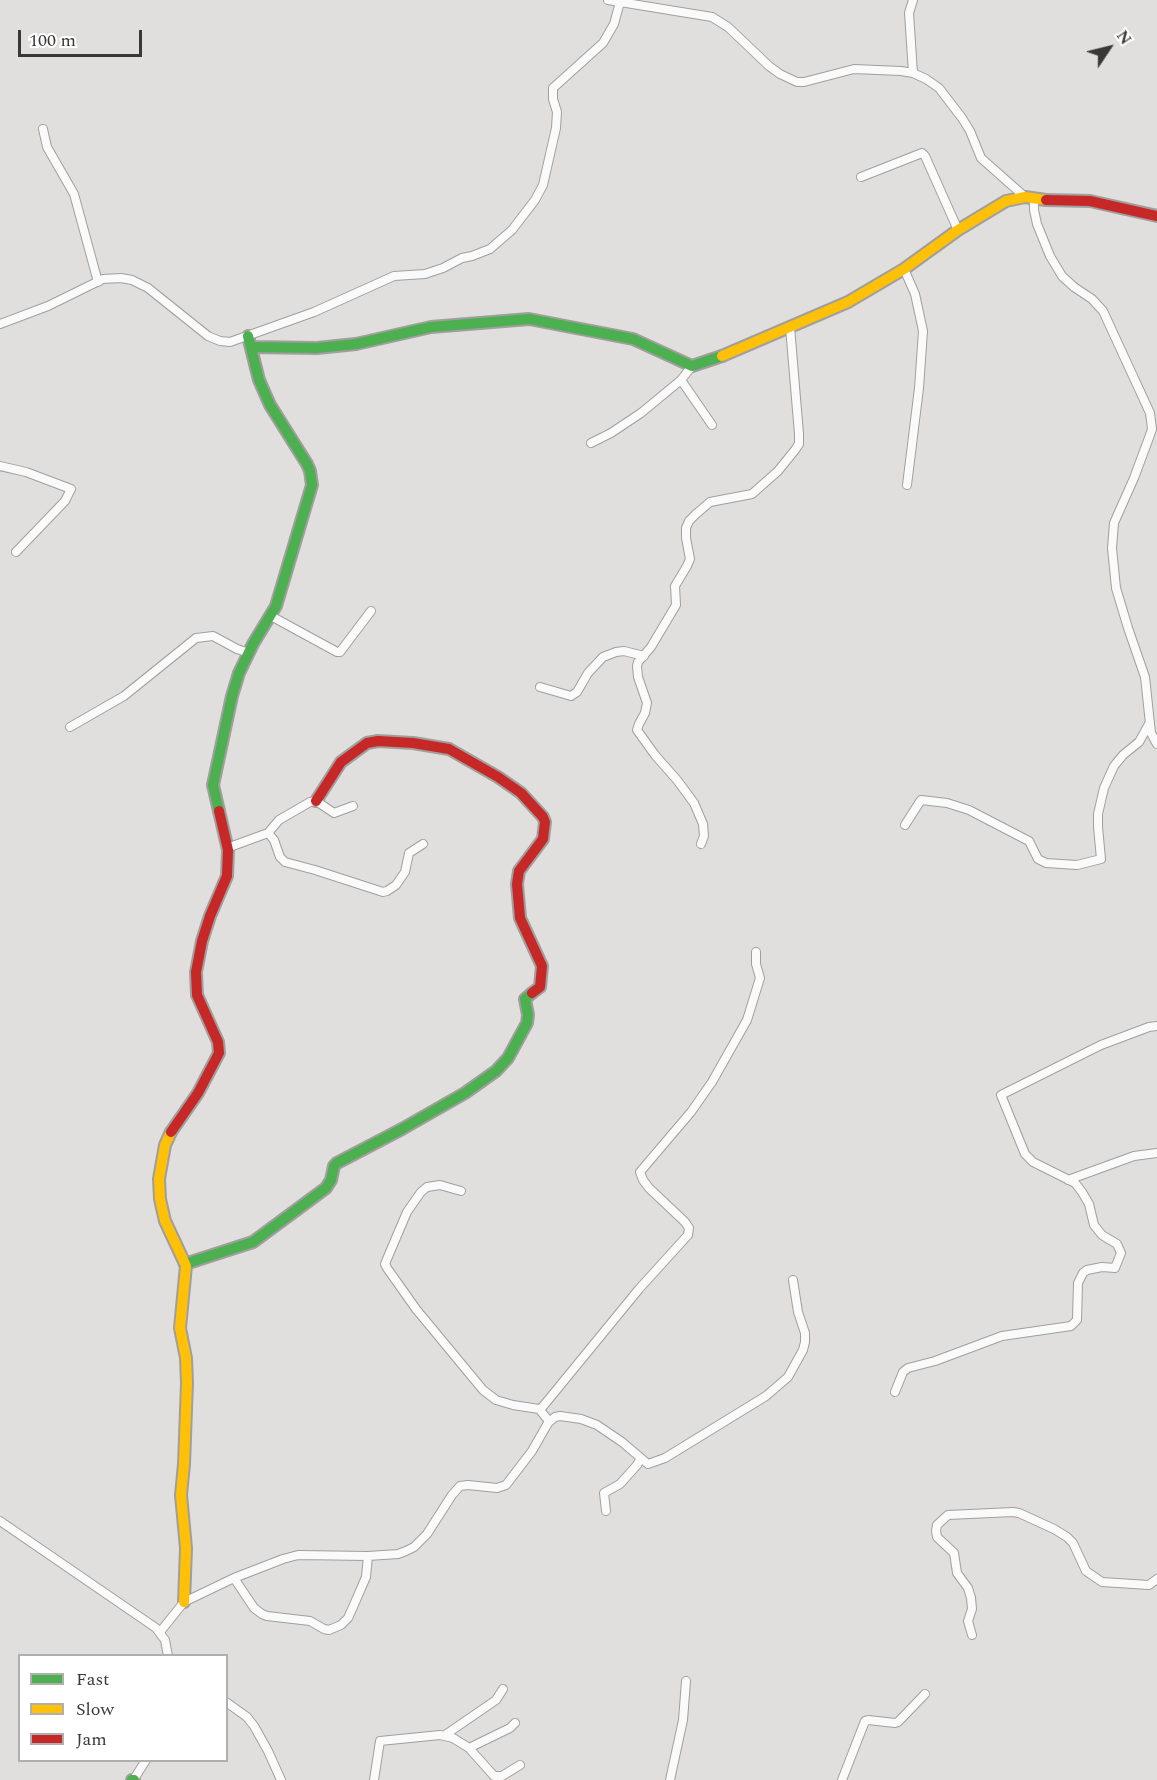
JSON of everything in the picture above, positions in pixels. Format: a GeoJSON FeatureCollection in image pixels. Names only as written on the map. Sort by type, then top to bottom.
{"type":"FeatureCollection","features":[{"type":"Feature","properties":{"kind":"street"},"geometry":{"type":"LineString","coordinates":[[608,0],[712,17],[728,27],[774,70],[797,82],[854,69],[913,73],[926,79],[939,88],[968,126],[981,158],[1030,198],[1050,256],[1062,276],[1092,299],[1103,311],[1150,413],[1152,429],[1134,478],[1117,513],[1112,537],[1116,588],[1145,677],[1149,723],[1157,744]]}},
{"type":"Feature","properties":{"kind":"street"},"geometry":{"type":"LineString","coordinates":[[913,0],[909,13],[913,73]]}},
{"type":"Feature","properties":{"kind":"street"},"geometry":{"type":"LineString","coordinates":[[250,342],[394,276],[425,274],[462,258],[480,254],[502,241],[527,212],[543,185],[556,128],[553,88],[603,43],[614,24],[620,2]]}},
{"type":"Feature","properties":{"kind":"street"},"geometry":{"type":"LineString","coordinates":[[43,129],[47,147],[74,194],[98,282]]}},
{"type":"Feature","properties":{"kind":"street"},"geometry":{"type":"LineString","coordinates":[[861,177],[922,153],[958,230]]}},
{"type":"Feature","properties":{"kind":"street"},"geometry":{"type":"LineString","coordinates":[[0,324],[48,306],[103,279],[121,278],[140,283],[213,339],[230,342],[317,348],[356,344],[431,327],[529,319],[633,339],[692,366],[711,361],[848,302],[904,269],[958,230],[1006,201],[1030,198],[1090,201],[1157,216]]}},
{"type":"Feature","properties":{"kind":"street"},"geometry":{"type":"LineString","coordinates":[[904,269],[915,294],[923,331],[920,388],[907,485]]}},
{"type":"Feature","properties":{"kind":"street"},"geometry":{"type":"LineString","coordinates":[[701,844],[704,836],[703,824],[697,809],[638,730],[647,703],[638,677],[637,666],[676,605],[675,586],[690,559],[686,538],[689,521],[710,502],[752,494],[778,471],[799,444],[790,327]]}},
{"type":"Feature","properties":{"kind":"street"},"geometry":{"type":"LineString","coordinates":[[184,1602],[186,1548],[181,1494],[187,1383],[186,1358],[180,1328],[185,1264],[165,1221],[160,1199],[159,1179],[165,1145],[169,1136],[198,1093],[219,1053],[218,1042],[197,994],[196,979],[202,941],[227,876],[227,848],[213,781],[232,696],[249,653],[271,616],[283,586],[312,485],[307,464],[268,400],[256,371],[250,342]]}},
{"type":"Feature","properties":{"kind":"street"},"geometry":{"type":"LineString","coordinates":[[591,443],[622,426],[681,380],[692,366]]}},
{"type":"Feature","properties":{"kind":"street"},"geometry":{"type":"LineString","coordinates":[[681,380],[712,425]]}},
{"type":"Feature","properties":{"kind":"street"},"geometry":{"type":"LineString","coordinates":[[0,466],[26,472],[71,489],[65,501],[16,552]]}},
{"type":"Feature","properties":{"kind":"street"},"geometry":{"type":"LineString","coordinates":[[271,616],[340,652],[371,611]]}},
{"type":"Feature","properties":{"kind":"street"},"geometry":{"type":"LineString","coordinates":[[70,727],[124,696],[196,638],[213,636],[249,653]]}},
{"type":"Feature","properties":{"kind":"street"},"geometry":{"type":"LineString","coordinates":[[540,687],[571,696],[577,692],[588,673],[603,657],[623,651],[644,656]]}},
{"type":"Feature","properties":{"kind":"street"},"geometry":{"type":"LineString","coordinates":[[905,825],[921,800],[947,803],[969,810],[1029,841],[1038,859],[1046,863],[1077,865],[1101,859],[1098,814],[1104,788],[1114,766],[1139,742],[1149,723]]}},
{"type":"Feature","properties":{"kind":"street"},"geometry":{"type":"LineString","coordinates":[[185,1264],[253,1242],[326,1188],[337,1162],[465,1094],[496,1071],[508,1058],[527,1023],[525,999],[540,987],[543,969],[520,918],[517,884],[519,871],[543,839],[545,822],[543,817],[521,793],[449,749],[413,743],[378,741],[368,743],[341,762],[315,801],[305,804],[279,820],[267,833],[227,848]]}},
{"type":"Feature","properties":{"kind":"street"},"geometry":{"type":"LineString","coordinates":[[315,801],[334,813],[353,806]]}},
{"type":"Feature","properties":{"kind":"street"},"geometry":{"type":"LineString","coordinates":[[267,833],[274,840],[280,857],[285,862],[383,891],[396,885],[405,872],[409,853],[423,844]]}},
{"type":"Feature","properties":{"kind":"street"},"geometry":{"type":"LineString","coordinates":[[540,1410],[639,1289],[688,1235],[689,1228],[685,1222],[649,1188],[640,1172],[691,1112],[712,1082],[747,1020],[760,978],[756,964],[756,952]]}},
{"type":"Feature","properties":{"kind":"street"},"geometry":{"type":"LineString","coordinates":[[895,1392],[903,1372],[908,1368],[1002,1336],[1071,1326],[1077,1320],[1080,1276],[1087,1270],[1115,1269],[1120,1250],[1117,1244],[1097,1230],[1086,1197],[1075,1183],[1024,1154],[1001,1095],[1101,1045],[1157,1026]]}},
{"type":"Feature","properties":{"kind":"street"},"geometry":{"type":"LineString","coordinates":[[1068,1180],[1134,1156],[1157,1153]]}},
{"type":"Feature","properties":{"kind":"street"},"geometry":{"type":"LineString","coordinates":[[461,1191],[440,1185],[427,1187],[421,1192],[407,1212],[387,1259],[387,1268],[421,1317],[483,1390],[496,1400],[513,1405],[535,1407],[549,1421]]}},
{"type":"Feature","properties":{"kind":"street"},"geometry":{"type":"LineString","coordinates":[[160,1632],[184,1602],[234,1578],[283,1559],[298,1555],[368,1557],[398,1554],[414,1547],[427,1534],[460,1486],[497,1488],[506,1485],[532,1451],[549,1421],[560,1416],[581,1419],[597,1425],[648,1464],[665,1458],[766,1396],[788,1377],[805,1342],[793,1280]]}},
{"type":"Feature","properties":{"kind":"street"},"geometry":{"type":"LineString","coordinates":[[606,1511],[604,1493],[620,1484],[641,1458]]}},
{"type":"Feature","properties":{"kind":"street"},"geometry":{"type":"LineString","coordinates":[[972,1635],[968,1621],[972,1609],[968,1588],[957,1573],[954,1553],[937,1537],[938,1525],[948,1515],[1019,1513],[1067,1537],[1073,1543],[1086,1570],[1102,1582],[1149,1586],[1157,1579]]}},
{"type":"Feature","properties":{"kind":"street"},"geometry":{"type":"LineString","coordinates":[[0,1521],[152,1624],[165,1640],[168,1654]]}},
{"type":"Feature","properties":{"kind":"street"},"geometry":{"type":"LineString","coordinates":[[234,1578],[254,1608],[262,1614],[310,1620],[329,1630],[341,1625],[348,1618],[366,1577],[368,1557]]}},
{"type":"Feature","properties":{"kind":"street"},"geometry":{"type":"LineString","coordinates":[[670,1780],[683,1719],[686,1681]]}},
{"type":"Feature","properties":{"kind":"street"},"geometry":{"type":"LineString","coordinates":[[374,1780],[380,1741],[445,1735],[495,1700],[503,1689]]}},
{"type":"Feature","properties":{"kind":"street"},"geometry":{"type":"LineString","coordinates":[[842,1780],[865,1721],[898,1722],[926,1694]]}},
{"type":"Feature","properties":{"kind":"street"},"geometry":{"type":"LineString","coordinates":[[228,1703],[247,1717],[254,1726],[281,1780]]}},
{"type":"Feature","properties":{"kind":"street"},"geometry":{"type":"LineString","coordinates":[[469,1748],[510,1728],[515,1723]]}},
{"type":"Feature","properties":{"kind":"street"},"geometry":{"type":"LineString","coordinates":[[445,1735],[469,1748],[494,1776],[502,1776],[520,1765]]}},
{"type":"Feature","properties":{"kind":"street"},"geometry":{"type":"LineString","coordinates":[[133,1780],[145,1762]]}},
{"type":"Feature","properties":{"kind":"traffic: fast"},"geometry":{"type":"LineString","coordinates":[[251,347],[317,348],[356,344],[431,327],[529,319],[633,339],[692,366],[722,356]]}},
{"type":"Feature","properties":{"kind":"traffic: fast"},"geometry":{"type":"LineString","coordinates":[[219,811],[213,785],[232,696],[239,673],[253,644],[276,606],[312,485],[307,464],[270,405],[259,380],[248,336]]}},
{"type":"Feature","properties":{"kind":"traffic: fast"},"geometry":{"type":"LineString","coordinates":[[185,1264],[253,1242],[326,1188],[337,1163],[465,1093],[496,1071],[508,1058],[527,1023],[525,999],[532,993]]}},
{"type":"Feature","properties":{"kind":"traffic: slow"},"geometry":{"type":"LineString","coordinates":[[722,356],[848,302],[904,269],[958,230],[1006,201],[1025,197],[1046,200]]}},
{"type":"Feature","properties":{"kind":"traffic: slow"},"geometry":{"type":"LineString","coordinates":[[171,1132],[165,1145],[159,1179],[160,1199],[165,1221],[186,1266],[180,1328],[186,1358],[187,1383],[181,1495],[186,1548],[184,1602]]}},
{"type":"Feature","properties":{"kind":"traffic: jam"},"geometry":{"type":"LineString","coordinates":[[1046,200],[1090,201],[1157,216]]}},
{"type":"Feature","properties":{"kind":"traffic: jam"},"geometry":{"type":"LineString","coordinates":[[316,801],[341,762],[367,743],[378,741],[413,743],[449,749],[521,793],[545,822],[543,839],[519,871],[517,884],[520,918],[542,966],[540,987],[532,993]]}},
{"type":"Feature","properties":{"kind":"traffic: jam"},"geometry":{"type":"LineString","coordinates":[[171,1132],[198,1093],[219,1053],[218,1042],[197,995],[196,972],[210,916],[227,876],[228,850],[219,811]]}}]}
